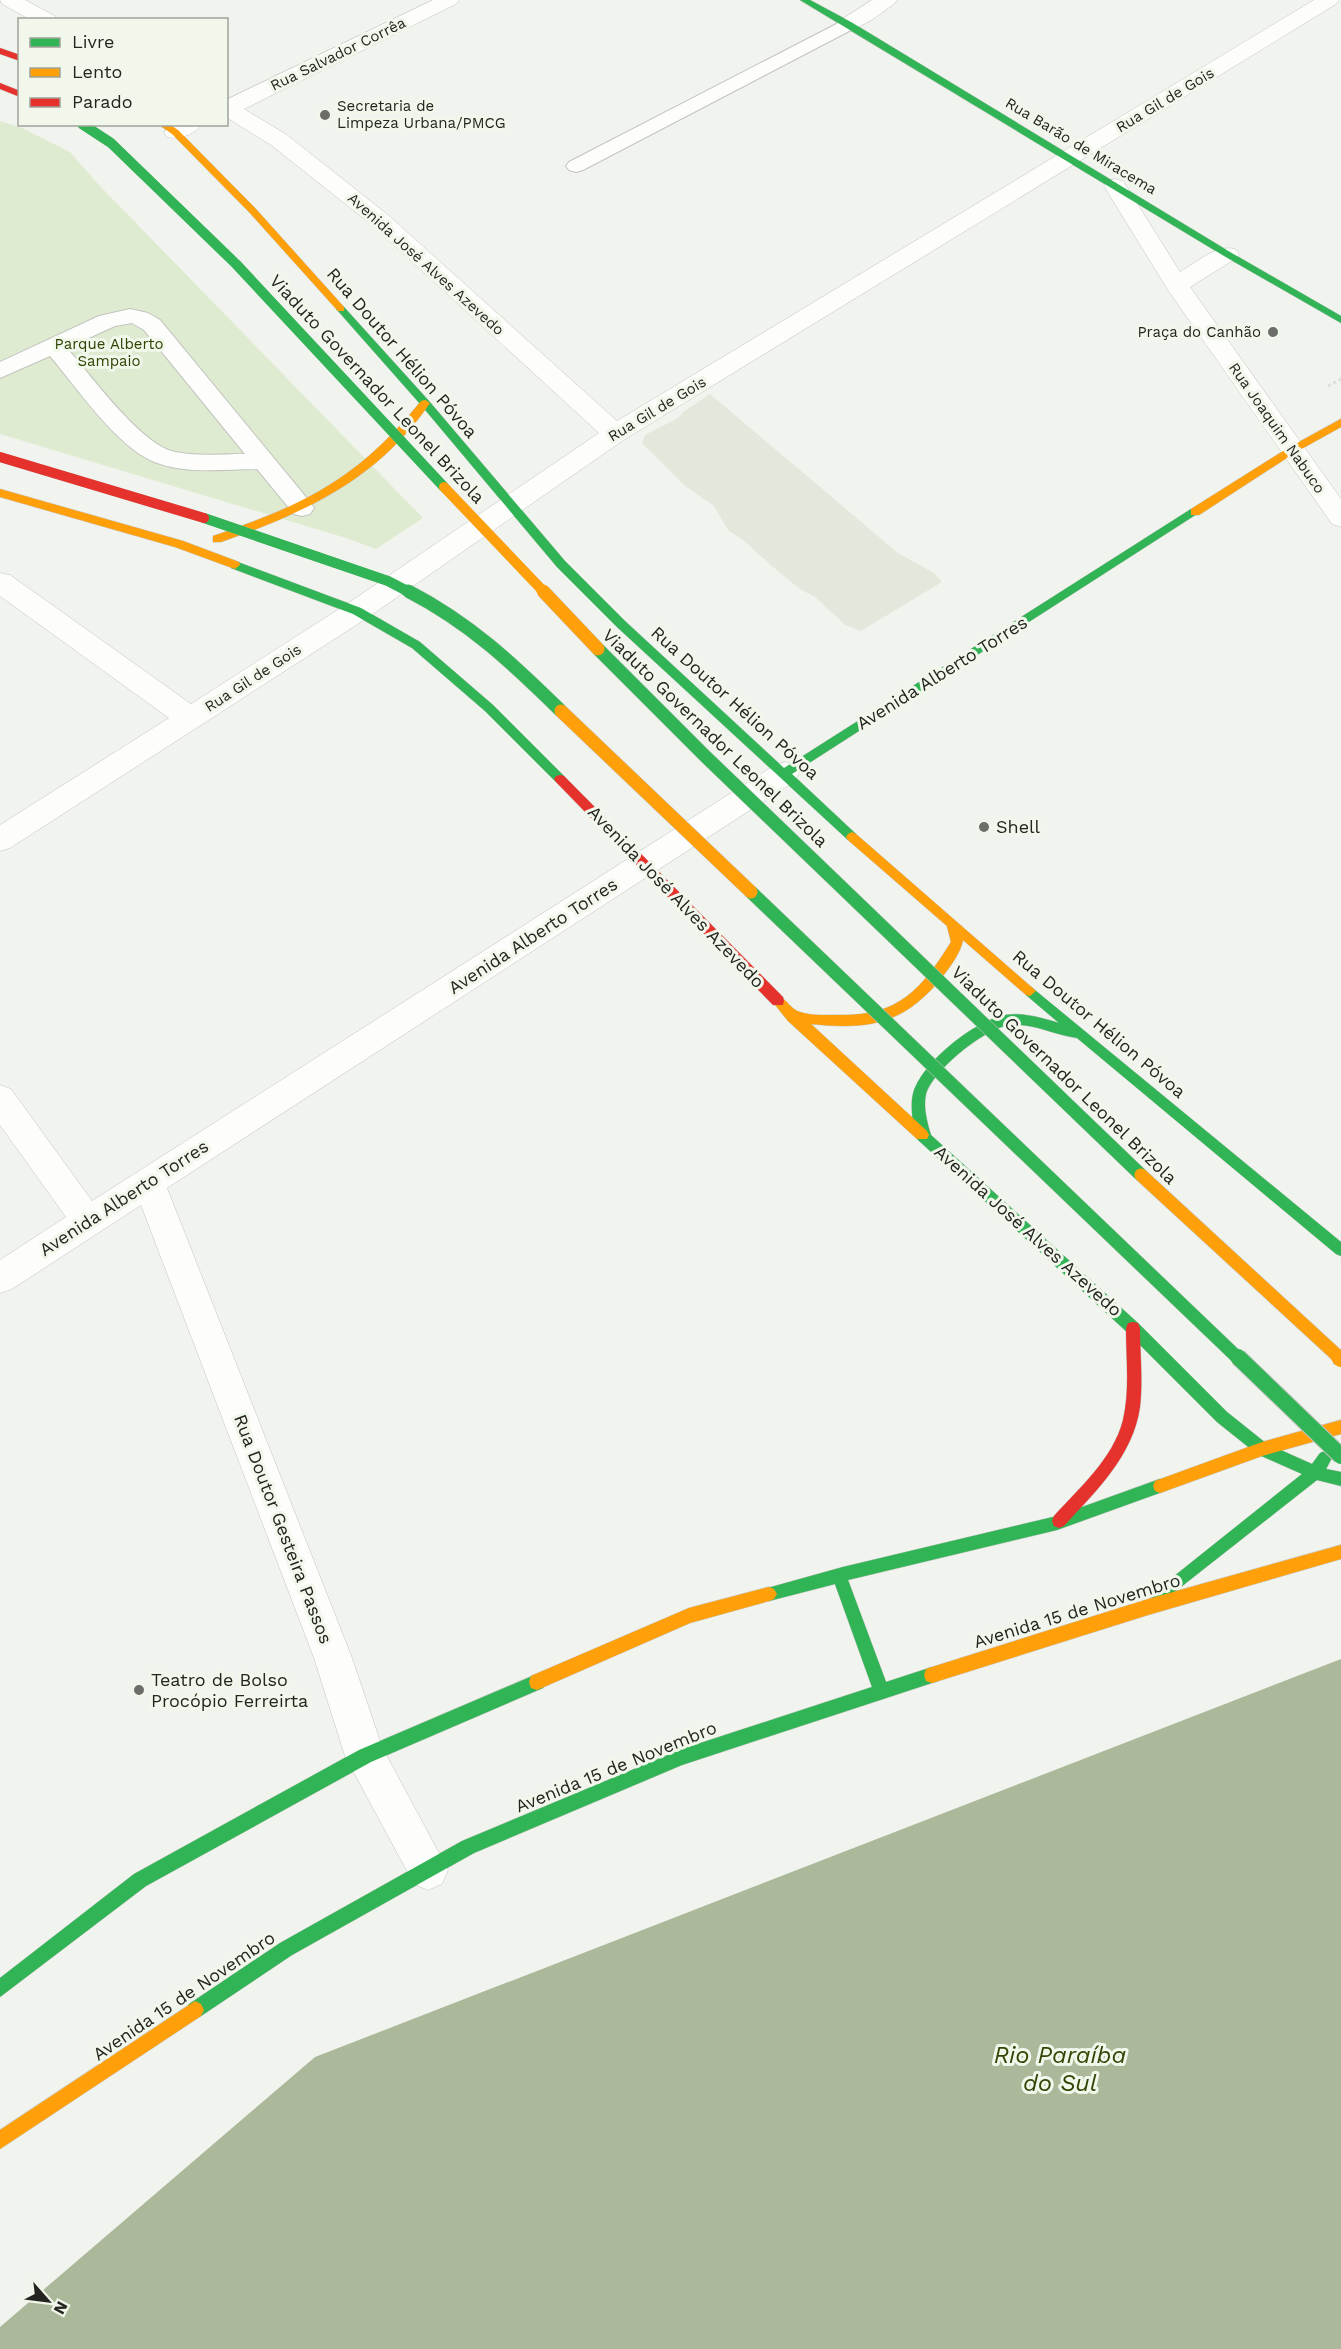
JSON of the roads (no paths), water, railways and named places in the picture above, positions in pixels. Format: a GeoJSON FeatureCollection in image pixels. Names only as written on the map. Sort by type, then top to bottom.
{"type":"FeatureCollection","features":[{"type":"Feature","properties":{"kind":"main road","name":"Rua Barão de Miracema"},"geometry":{"type":"LineString","coordinates":[[804,0],[848,24],[1227,254],[1341,320]]}},
{"type":"Feature","properties":{"kind":"main road"},"geometry":{"type":"LineString","coordinates":[[0,51],[18,57]]}},
{"type":"Feature","properties":{"kind":"main road"},"geometry":{"type":"LineString","coordinates":[[0,86],[18,93]]}},
{"type":"Feature","properties":{"kind":"main road","name":"Viaduto Governador Leonel Brizola"},"geometry":{"type":"LineString","coordinates":[[85,126],[111,143],[236,264],[548,599],[714,765],[1137,1171],[1341,1359]]}},
{"type":"Feature","properties":{"kind":"main road","name":"Rua Doutor Hélion Póvoa"},"geometry":{"type":"LineString","coordinates":[[176,127],[424,403],[561,564],[621,624],[874,857],[953,926],[1341,1250]]}},
{"type":"Feature","properties":{"kind":"main road"},"geometry":{"type":"LineString","coordinates":[[179,544],[210,542],[302,508],[332,491],[378,457],[411,424],[424,403]]}},
{"type":"Feature","properties":{"kind":"main road","name":"Avenida Alberto Torres"},"geometry":{"type":"LineString","coordinates":[[785,773],[1292,450],[1341,422]]}},
{"type":"Feature","properties":{"kind":"main road"},"geometry":{"type":"LineString","coordinates":[[0,457],[207,519],[365,573],[387,581],[444,610],[501,653],[1341,1456]]}},
{"type":"Feature","properties":{"kind":"main road","name":"Avenida José Alves Azevedo"},"geometry":{"type":"LineString","coordinates":[[0,493],[179,544],[357,611],[416,645],[489,708],[793,1017],[1133,1328],[1222,1417],[1262,1449],[1315,1473],[1341,1479]]}},
{"type":"Feature","properties":{"kind":"main road"},"geometry":{"type":"LineString","coordinates":[[793,1017],[856,1023],[888,1015],[921,997],[942,971],[957,942],[953,926]]}},
{"type":"Feature","properties":{"kind":"main road"},"geometry":{"type":"LineString","coordinates":[[925,1138],[918,1107],[927,1076],[938,1065],[993,1025],[1001,1021],[1026,1021],[1087,1036]]}},
{"type":"Feature","properties":{"kind":"main road"},"geometry":{"type":"LineString","coordinates":[[1058,1523],[1115,1456],[1127,1433],[1132,1407],[1133,1328]]}},
{"type":"Feature","properties":{"kind":"main road"},"geometry":{"type":"LineString","coordinates":[[0,1989],[140,1880],[365,1756],[689,1616],[839,1575],[1058,1523],[1262,1449],[1341,1427]]}},
{"type":"Feature","properties":{"kind":"main road"},"geometry":{"type":"LineString","coordinates":[[1148,1607],[1315,1473],[1341,1432]]}},
{"type":"Feature","properties":{"kind":"main road","name":"Avenida 15 de Novembro"},"geometry":{"type":"LineString","coordinates":[[0,2140],[286,1949],[468,1847],[682,1757],[946,1670],[1148,1607],[1341,1552]]}},
{"type":"Feature","properties":{"kind":"main road"},"geometry":{"type":"LineString","coordinates":[[839,1575],[882,1692]]}},
{"type":"Feature","properties":{"kind":"street"},"geometry":{"type":"LineString","coordinates":[[9,0],[44,18]]}},
{"type":"Feature","properties":{"kind":"street","name":"Rua Salvador Corrêa"},"geometry":{"type":"LineString","coordinates":[[228,108],[449,0]]}},
{"type":"Feature","properties":{"kind":"street"},"geometry":{"type":"LineString","coordinates":[[848,24],[887,0]]}},
{"type":"Feature","properties":{"kind":"street","name":"Rua Gil de Gois"},"geometry":{"type":"LineString","coordinates":[[0,840],[357,611],[613,435],[1329,0]]}},
{"type":"Feature","properties":{"kind":"street","name":"Avenida José Alves Azevedo"},"geometry":{"type":"LineString","coordinates":[[228,109],[279,140],[380,220],[605,423],[613,435]]}},
{"type":"Feature","properties":{"kind":"street","name":"Rua Joaquim Nabuco"},"geometry":{"type":"LineString","coordinates":[[1115,186],[1176,285],[1341,518]]}},
{"type":"Feature","properties":{"kind":"street"},"geometry":{"type":"LineString","coordinates":[[1176,285],[1227,254]]}},
{"type":"Feature","properties":{"kind":"street"},"geometry":{"type":"LineString","coordinates":[[0,582],[190,718]]}},
{"type":"Feature","properties":{"kind":"street","name":"Avenida Alberto Torres"},"geometry":{"type":"LineString","coordinates":[[0,1278],[785,773]]}},
{"type":"Feature","properties":{"kind":"street"},"geometry":{"type":"LineString","coordinates":[[0,1099],[88,1221]]}},
{"type":"Feature","properties":{"kind":"street","name":"Rua Doutor Gesteira Passos"},"geometry":{"type":"LineString","coordinates":[[149,1183],[333,1658],[365,1756],[428,1870]]}},
{"type":"Feature","properties":{"kind":"lane"},"geometry":{"type":"LineString","coordinates":[[576,166],[848,24]]}},
{"type":"Feature","properties":{"kind":"lane"},"geometry":{"type":"LineString","coordinates":[[0,371],[125,314],[140,316],[152,325],[302,508]]}},
{"type":"Feature","properties":{"kind":"lane"},"geometry":{"type":"LineString","coordinates":[[53,346],[140,444],[160,456],[186,462],[263,461]]}},
{"type":"Feature","properties":{"kind":"water","name":"Rio Paraíba do Sul"},"geometry":{"type":"Polygon","coordinates":[[[1341,1659],[1341,2349],[0,2349],[0,2327],[315,2057],[1341,1659]]]}},
{"type":"Feature","properties":{"kind":"place","name":"Secretaria de Limpeza Urbana/PMCG"},"geometry":{"type":"Point","coordinates":[325,115]}},
{"type":"Feature","properties":{"kind":"place","name":"Praça do Canhão"},"geometry":{"type":"Point","coordinates":[1273,332]}},
{"type":"Feature","properties":{"kind":"place","name":"Shell"},"geometry":{"type":"Point","coordinates":[984,827]}},
{"type":"Feature","properties":{"kind":"place","name":"Teatro de Bolso Procópio Ferreirta"},"geometry":{"type":"Point","coordinates":[139,1690]}},
{"type":"Feature","properties":{"kind":"park label","name":"Parque Alberto Sampaio"},"geometry":{"type":"Point","coordinates":[109,352]}}]}
